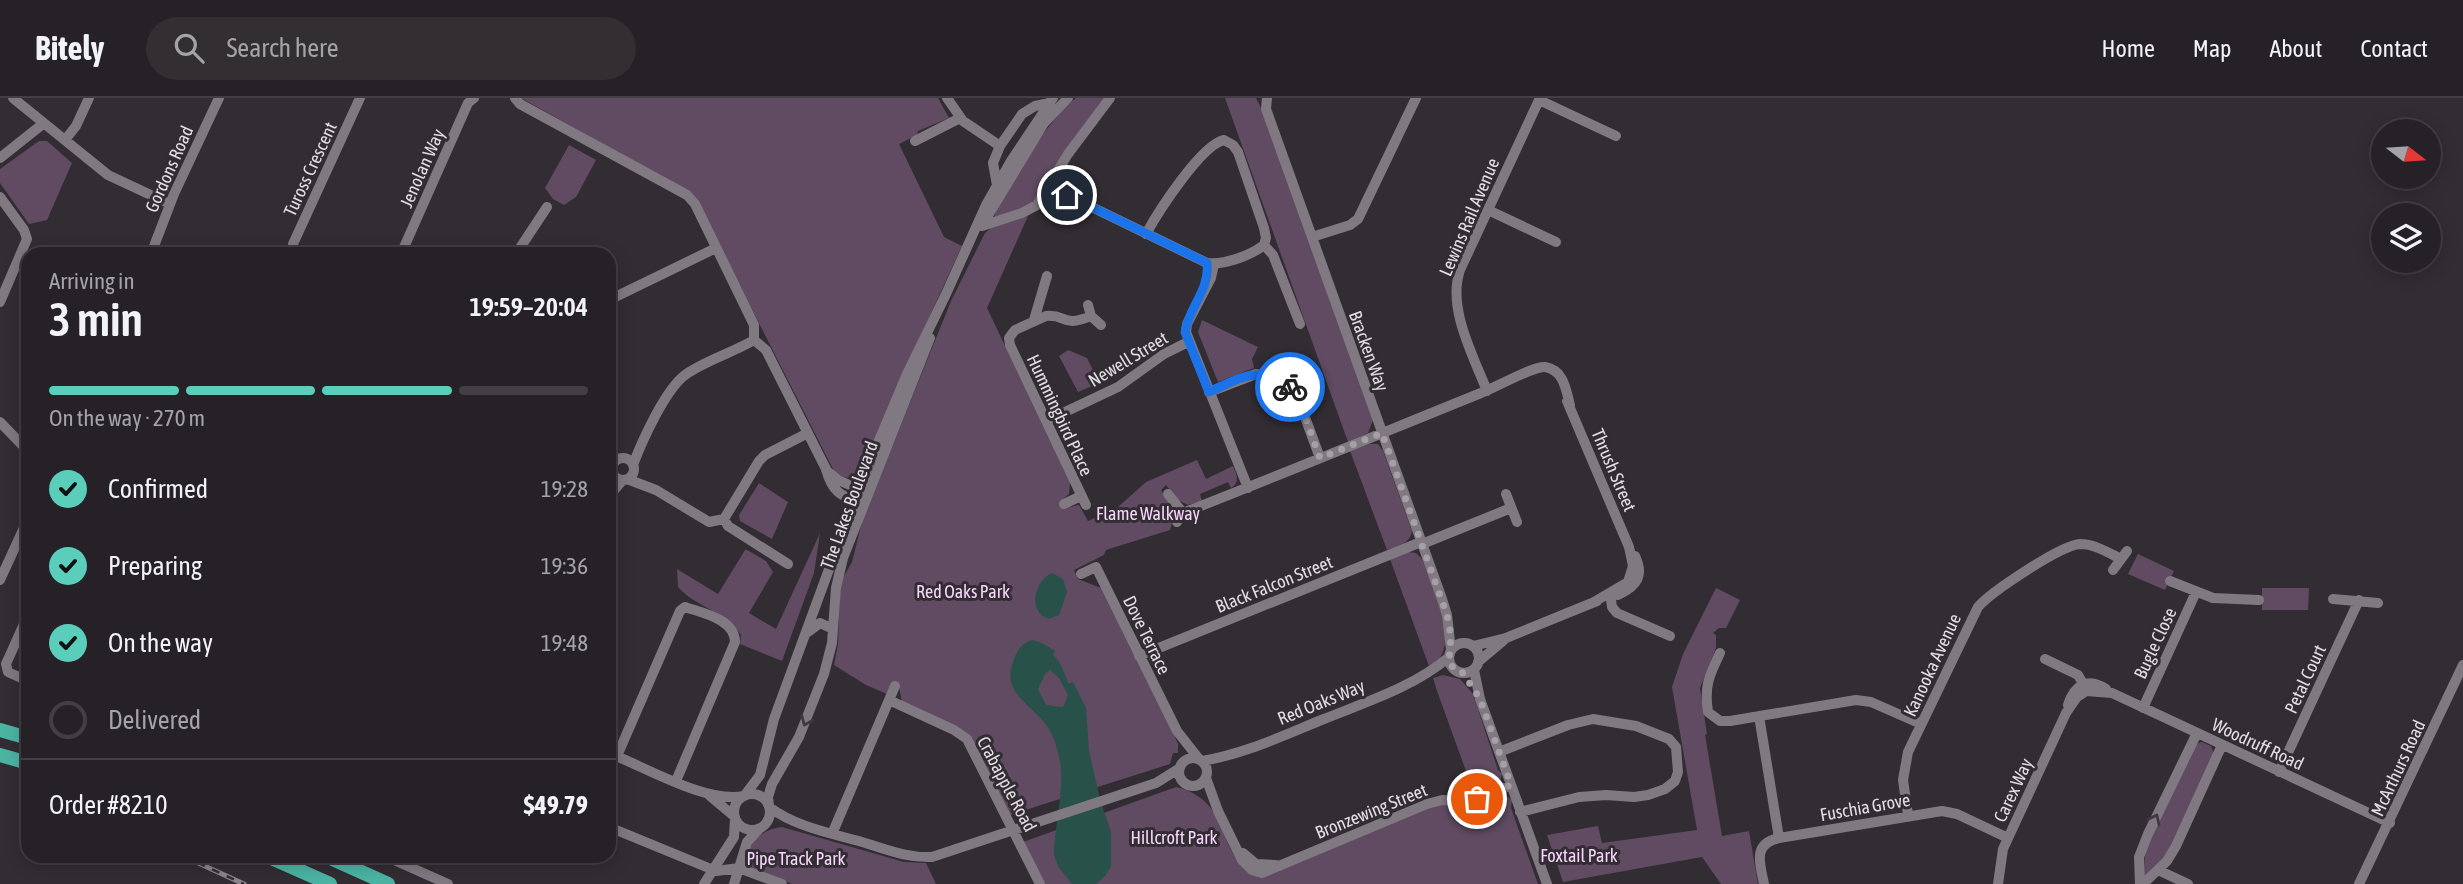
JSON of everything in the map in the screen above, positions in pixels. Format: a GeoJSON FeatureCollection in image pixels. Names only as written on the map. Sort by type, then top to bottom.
{"type":"FeatureCollection","features":[{"type":"Feature","properties":{"kind":"highway"},"geometry":{"type":"LineString","coordinates":[[0,730],[21,736]]}},
{"type":"Feature","properties":{"kind":"highway"},"geometry":{"type":"LineString","coordinates":[[0,755],[21,762]]}},
{"type":"Feature","properties":{"kind":"highway"},"geometry":{"type":"LineString","coordinates":[[283,863],[331,884]]}},
{"type":"Feature","properties":{"kind":"highway"},"geometry":{"type":"LineString","coordinates":[[342,863],[388,884]]}},
{"type":"Feature","properties":{"kind":"street"},"geometry":{"type":"LineString","coordinates":[[13,98],[107,175],[170,204]]}},
{"type":"Feature","properties":{"kind":"street"},"geometry":{"type":"LineString","coordinates":[[65,140],[76,126],[89,98]]}},
{"type":"Feature","properties":{"kind":"street","name":"Gordons Road"},"geometry":{"type":"LineString","coordinates":[[154,247],[170,204],[219,98]]}},
{"type":"Feature","properties":{"kind":"street","name":"Tuross Crescent"},"geometry":{"type":"LineString","coordinates":[[294,247],[360,98]]}},
{"type":"Feature","properties":{"kind":"street","name":"Jenolan Way"},"geometry":{"type":"LineString","coordinates":[[404,247],[468,103],[474,98]]}},
{"type":"Feature","properties":{"kind":"street"},"geometry":{"type":"LineString","coordinates":[[515,98],[520,104],[687,195],[695,204],[754,325],[754,340]]}},
{"type":"Feature","properties":{"kind":"street"},"geometry":{"type":"LineString","coordinates":[[947,98],[960,118],[1000,146]]}},
{"type":"Feature","properties":{"kind":"street","name":"The Lakes Boulevard"},"geometry":{"type":"LineString","coordinates":[[745,796],[760,775],[774,719],[907,374],[982,226],[1044,123],[1068,98]]}},
{"type":"Feature","properties":{"kind":"street"},"geometry":{"type":"LineString","coordinates":[[982,226],[1033,208],[1082,134],[1111,98]]}},
{"type":"Feature","properties":{"kind":"street","name":"Bracken Way"},"geometry":{"type":"LineString","coordinates":[[1267,98],[1266,109],[1447,615],[1450,654]]}},
{"type":"Feature","properties":{"kind":"street"},"geometry":{"type":"LineString","coordinates":[[1312,237],[1350,225],[1358,219],[1416,98]]}},
{"type":"Feature","properties":{"kind":"street"},"geometry":{"type":"LineString","coordinates":[[1540,99],[1616,136]]}},
{"type":"Feature","properties":{"kind":"street","name":"Lewins Rail Avenue"},"geometry":{"type":"LineString","coordinates":[[1487,391],[1459,315],[1455,293],[1460,270],[1540,99]]}},
{"type":"Feature","properties":{"kind":"street","name":"The Lakes Boulevard"},"geometry":{"type":"LineString","coordinates":[[960,265],[997,184],[1051,100]]}},
{"type":"Feature","properties":{"kind":"street","name":"The Lakes Boulevard"},"geometry":{"type":"LineString","coordinates":[[997,184],[993,163],[1000,146],[1022,114],[1051,100]]}},
{"type":"Feature","properties":{"kind":"street"},"geometry":{"type":"LineString","coordinates":[[915,141],[960,118]]}},
{"type":"Feature","properties":{"kind":"street"},"geometry":{"type":"LineString","coordinates":[[0,159],[44,123]]}},
{"type":"Feature","properties":{"kind":"street"},"geometry":{"type":"LineString","coordinates":[[1045,192],[1067,195],[1146,234],[1211,263],[1252,252],[1264,245],[1266,238],[1238,152],[1233,145],[1224,140],[1213,144],[1166,201],[1146,234]]}},
{"type":"Feature","properties":{"kind":"street"},"geometry":{"type":"LineString","coordinates":[[1053,178],[1067,195]]}},
{"type":"Feature","properties":{"kind":"street"},"geometry":{"type":"LineString","coordinates":[[0,197],[24,230],[27,239],[24,247]]}},
{"type":"Feature","properties":{"kind":"street"},"geometry":{"type":"LineString","coordinates":[[521,247],[547,207]]}},
{"type":"Feature","properties":{"kind":"street"},"geometry":{"type":"LineString","coordinates":[[1488,209],[1556,242]]}},
{"type":"Feature","properties":{"kind":"street"},"geometry":{"type":"LineString","coordinates":[[1264,245],[1273,255],[1300,324]]}},
{"type":"Feature","properties":{"kind":"street"},"geometry":{"type":"LineString","coordinates":[[616,297],[716,248]]}},
{"type":"Feature","properties":{"kind":"street"},"geometry":{"type":"LineString","coordinates":[[0,302],[21,253]]}},
{"type":"Feature","properties":{"kind":"street"},"geometry":{"type":"LineString","coordinates":[[1211,263],[1205,286],[1185,332],[1248,488]]}},
{"type":"Feature","properties":{"kind":"street"},"geometry":{"type":"LineString","coordinates":[[1034,320],[1047,276]]}},
{"type":"Feature","properties":{"kind":"street"},"geometry":{"type":"LineString","coordinates":[[1087,305],[1091,316],[1101,325]]}},
{"type":"Feature","properties":{"kind":"street"},"geometry":{"type":"LineString","coordinates":[[1034,320],[1051,315],[1075,322],[1091,316]]}},
{"type":"Feature","properties":{"kind":"street","name":"Hummingbird Place"},"geometry":{"type":"LineString","coordinates":[[1034,320],[1011,333],[1009,340],[1083,501],[1063,504]]}},
{"type":"Feature","properties":{"kind":"street"},"geometry":{"type":"LineString","coordinates":[[754,340],[766,349],[833,488],[859,503]]}},
{"type":"Feature","properties":{"kind":"street"},"geometry":{"type":"LineString","coordinates":[[616,489],[633,468],[643,438],[677,383],[686,374],[754,340]]}},
{"type":"Feature","properties":{"kind":"street","name":"Newell Street"},"geometry":{"type":"LineString","coordinates":[[1046,421],[1118,387],[1164,354],[1188,342]]}},
{"type":"Feature","properties":{"kind":"street","name":"Thrush Street"},"geometry":{"type":"LineString","coordinates":[[1168,494],[1180,517],[1532,370],[1540,367],[1551,369],[1562,380],[1629,547],[1633,566],[1630,578],[1611,596]]}},
{"type":"Feature","properties":{"kind":"street"},"geometry":{"type":"LineString","coordinates":[[1209,392],[1256,374],[1286,384],[1298,398],[1320,458]]}},
{"type":"Feature","properties":{"kind":"street"},"geometry":{"type":"LineString","coordinates":[[0,422],[21,444]]}},
{"type":"Feature","properties":{"kind":"street"},"geometry":{"type":"LineString","coordinates":[[616,463],[628,460],[656,490],[709,522],[724,519],[765,455],[808,433]]}},
{"type":"Feature","properties":{"kind":"street"},"geometry":{"type":"LineString","coordinates":[[616,462],[643,438]]}},
{"type":"Feature","properties":{"kind":"street"},"geometry":{"type":"LineString","coordinates":[[616,467],[625,480],[656,490]]}},
{"type":"Feature","properties":{"kind":"street"},"geometry":{"type":"LineString","coordinates":[[826,469],[838,480],[864,491]]}},
{"type":"Feature","properties":{"kind":"street"},"geometry":{"type":"LineString","coordinates":[[1506,494],[1517,522]]}},
{"type":"Feature","properties":{"kind":"street","name":"The Lakes Boulevard"},"geometry":{"type":"LineString","coordinates":[[769,807],[768,797],[772,784],[799,737],[824,674],[833,629],[839,571],[859,503]]}},
{"type":"Feature","properties":{"kind":"street","name":"Black Falcon Street"},"geometry":{"type":"LineString","coordinates":[[1139,656],[1511,508]]}},
{"type":"Feature","properties":{"kind":"street"},"geometry":{"type":"LineString","coordinates":[[724,519],[728,526],[788,564]]}},
{"type":"Feature","properties":{"kind":"street"},"geometry":{"type":"LineString","coordinates":[[0,580],[21,542]]}},
{"type":"Feature","properties":{"kind":"street","name":"Kanooka Avenue"},"geometry":{"type":"LineString","coordinates":[[1908,816],[1904,770],[1908,752],[1970,618],[1982,601],[2070,546],[2092,546],[2124,555],[2113,570]]}},
{"type":"Feature","properties":{"kind":"street","name":"Dove Terrace"},"geometry":{"type":"LineString","coordinates":[[1081,574],[1096,567],[1177,731],[1201,760]]}},
{"type":"Feature","properties":{"kind":"street","name":"Bugle Close"},"geometry":{"type":"LineString","coordinates":[[2170,581],[2213,598],[2259,600]]}},
{"type":"Feature","properties":{"kind":"street","name":"Bugle Close"},"geometry":{"type":"LineString","coordinates":[[2143,708],[2196,592]]}},
{"type":"Feature","properties":{"kind":"street"},"geometry":{"type":"LineString","coordinates":[[1480,699],[1459,672],[1450,654],[1459,644],[1471,645],[1506,638],[1611,596],[1637,621],[1670,636]]}},
{"type":"Feature","properties":{"kind":"street"},"geometry":{"type":"LineString","coordinates":[[2333,599],[2378,603]]}},
{"type":"Feature","properties":{"kind":"street","name":"Petal Court"},"geometry":{"type":"LineString","coordinates":[[2279,772],[2359,600]]}},
{"type":"Feature","properties":{"kind":"street"},"geometry":{"type":"LineString","coordinates":[[616,749],[680,611],[685,607],[714,617],[731,627],[735,642],[676,781]]}},
{"type":"Feature","properties":{"kind":"street","name":"Bracken Way"},"geometry":{"type":"LineString","coordinates":[[1447,615],[1471,645]]}},
{"type":"Feature","properties":{"kind":"street"},"geometry":{"type":"LineString","coordinates":[[806,635],[811,627],[820,623],[833,629]]}},
{"type":"Feature","properties":{"kind":"street"},"geometry":{"type":"LineString","coordinates":[[21,631],[6,664],[8,672],[21,678]]}},
{"type":"Feature","properties":{"kind":"street"},"geometry":{"type":"LineString","coordinates":[[1459,672],[1476,666],[1506,638]]}},
{"type":"Feature","properties":{"kind":"street"},"geometry":{"type":"LineString","coordinates":[[1471,645],[1478,653],[1476,666],[1480,699],[1547,884]]}},
{"type":"Feature","properties":{"kind":"street"},"geometry":{"type":"LineString","coordinates":[[1720,653],[1706,685],[1708,712],[1714,718],[1725,722],[1847,700],[1864,700],[1921,724]]}},
{"type":"Feature","properties":{"kind":"street","name":"Red Oaks Way"},"geometry":{"type":"LineString","coordinates":[[1423,677],[1450,654]]}},
{"type":"Feature","properties":{"kind":"street"},"geometry":{"type":"LineString","coordinates":[[2045,659],[2075,672],[2085,687]]}},
{"type":"Feature","properties":{"kind":"street","name":"McArthurs Road"},"geometry":{"type":"LineString","coordinates":[[2359,884],[2463,665]]}},
{"type":"Feature","properties":{"kind":"street","name":"Red Oaks Way"},"geometry":{"type":"LineString","coordinates":[[1201,760],[1231,756],[1423,677],[1459,672]]}},
{"type":"Feature","properties":{"kind":"street"},"geometry":{"type":"LineString","coordinates":[[832,834],[895,686]]}},
{"type":"Feature","properties":{"kind":"street","name":"Woodruff Road"},"geometry":{"type":"LineString","coordinates":[[2085,687],[2112,694],[2390,822]]}},
{"type":"Feature","properties":{"kind":"street","name":"Carex Way"},"geometry":{"type":"LineString","coordinates":[[1998,884],[2000,860],[2008,838],[2066,713],[2085,687]]}},
{"type":"Feature","properties":{"kind":"street","name":"Crabapple Road"},"geometry":{"type":"LineString","coordinates":[[889,701],[954,730],[967,739],[1040,884]]}},
{"type":"Feature","properties":{"kind":"street"},"geometry":{"type":"LineString","coordinates":[[1759,716],[1779,838],[1767,842],[1760,855],[1764,884]]}},
{"type":"Feature","properties":{"kind":"street"},"geometry":{"type":"LineString","coordinates":[[1499,752],[1568,725],[1593,719],[1636,726],[1669,739],[1676,747],[1679,766],[1677,777],[1672,785],[1665,789],[1634,797],[1579,797],[1520,812]]}},
{"type":"Feature","properties":{"kind":"street","name":"Dove Terrace"},"geometry":{"type":"LineString","coordinates":[[1177,731],[1182,765]]}},
{"type":"Feature","properties":{"kind":"street"},"geometry":{"type":"LineString","coordinates":[[2141,884],[2139,858],[2197,733]]}},
{"type":"Feature","properties":{"kind":"street"},"geometry":{"type":"LineString","coordinates":[[2141,884],[2168,861],[2222,745]]}},
{"type":"Feature","properties":{"kind":"street"},"geometry":{"type":"LineString","coordinates":[[616,756],[707,794],[728,798],[751,794],[762,797],[769,807],[802,825],[887,850],[929,852],[968,844],[1156,783],[1192,758],[1201,760],[1218,811]]}},
{"type":"Feature","properties":{"kind":"street","name":"Red Oaks Way"},"geometry":{"type":"LineString","coordinates":[[1206,776],[1231,756]]}},
{"type":"Feature","properties":{"kind":"street"},"geometry":{"type":"LineString","coordinates":[[1182,765],[1180,776],[1218,811]]}},
{"type":"Feature","properties":{"kind":"street"},"geometry":{"type":"LineString","coordinates":[[1156,783],[1200,784],[1206,776]]}},
{"type":"Feature","properties":{"kind":"street","name":"Bronzewing Street"},"geometry":{"type":"LineString","coordinates":[[1218,811],[1248,863],[1262,873],[1427,804],[1442,800],[1471,801],[1511,785]]}},
{"type":"Feature","properties":{"kind":"street"},"geometry":{"type":"LineString","coordinates":[[707,794],[743,828],[755,830],[785,823],[802,825]]}},
{"type":"Feature","properties":{"kind":"street"},"geometry":{"type":"LineString","coordinates":[[704,884],[711,869],[734,837],[735,807],[745,796]]}},
{"type":"Feature","properties":{"kind":"street"},"geometry":{"type":"LineString","coordinates":[[734,884],[747,842],[769,818],[769,807]]}},
{"type":"Feature","properties":{"kind":"street","name":"Fuschia Grove"},"geometry":{"type":"LineString","coordinates":[[1779,838],[1935,811],[1950,812],[2008,838]]}},
{"type":"Feature","properties":{"kind":"street"},"geometry":{"type":"LineString","coordinates":[[616,830],[719,872],[738,868],[782,884]]}},
{"type":"Feature","properties":{"kind":"street"},"geometry":{"type":"LineString","coordinates":[[401,863],[448,884]]}},
{"type":"Feature","properties":{"kind":"street"},"geometry":{"type":"LineString","coordinates":[[2158,870],[2188,884]]}},
{"type":"Feature","properties":{"kind":"green space"},"geometry":{"type":"Polygon","coordinates":[[[521,98],[938,98],[949,118],[918,131],[917,135],[899,144],[944,237],[962,246],[901,378],[866,465],[859,473],[849,478],[835,473],[691,193],[521,98]]]}},
{"type":"Feature","properties":{"kind":"green space"},"geometry":{"type":"Polygon","coordinates":[[[1076,98],[1105,98],[1064,153],[1030,206],[994,217],[1007,188],[1029,154],[1053,121],[1076,98]]]}},
{"type":"Feature","properties":{"kind":"green space"},"geometry":{"type":"Polygon","coordinates":[[[1225,98],[1256,98],[1260,106],[1373,420],[1368,433],[1348,442],[1225,98]]]}},
{"type":"Feature","properties":{"kind":"green space"},"geometry":{"type":"Polygon","coordinates":[[[39,141],[47,141],[72,163],[47,220],[29,224],[0,183],[0,169],[39,141]]]}},
{"type":"Feature","properties":{"kind":"green space"},"geometry":{"type":"Polygon","coordinates":[[[569,145],[596,160],[576,197],[564,205],[553,199],[545,188],[569,145]]]}},
{"type":"Feature","properties":{"kind":"green space","name":"Red Oaks Park"},"geometry":{"type":"Polygon","coordinates":[[[1028,216],[987,308],[1070,482],[1069,494],[1062,500],[1065,508],[1079,505],[1088,521],[1118,507],[1146,482],[1197,460],[1206,479],[1233,466],[1237,478],[1236,484],[1231,488],[1228,482],[1200,494],[1202,501],[1188,505],[1178,500],[1166,485],[1161,490],[1175,513],[1170,530],[1106,550],[1104,555],[1074,570],[1078,579],[1101,588],[1172,730],[1178,744],[1178,753],[1173,753],[1170,764],[1010,815],[977,747],[966,733],[902,702],[899,687],[887,694],[866,685],[834,665],[843,578],[852,562],[862,522],[951,301],[985,233],[992,227],[1028,216]]]}},
{"type":"Feature","properties":{"kind":"green space"},"geometry":{"type":"Polygon","coordinates":[[[1202,320],[1258,347],[1252,359],[1254,368],[1218,382],[1198,332],[1202,320]]]}},
{"type":"Feature","properties":{"kind":"green space"},"geometry":{"type":"Polygon","coordinates":[[[1068,350],[1087,358],[1099,383],[1078,392],[1059,356],[1068,350]]]}},
{"type":"Feature","properties":{"kind":"green space"},"geometry":{"type":"Polygon","coordinates":[[[1369,444],[1378,444],[1383,451],[1412,531],[1406,542],[1387,550],[1350,451],[1369,444]]]}},
{"type":"Feature","properties":{"kind":"green space"},"geometry":{"type":"Polygon","coordinates":[[[759,483],[788,502],[772,539],[740,521],[739,515],[759,483]]]}},
{"type":"Feature","properties":{"kind":"green space"},"geometry":{"type":"Polygon","coordinates":[[[820,533],[814,573],[782,661],[740,644],[741,635],[735,627],[678,587],[677,569],[718,594],[747,550],[766,561],[773,572],[749,613],[776,629],[820,533]]]}},
{"type":"Feature","properties":{"kind":"green space"},"geometry":{"type":"Polygon","coordinates":[[[1408,552],[1416,553],[1422,559],[1439,601],[1446,631],[1440,658],[1430,669],[1390,559],[1408,552]]]}},
{"type":"Feature","properties":{"kind":"green space"},"geometry":{"type":"Polygon","coordinates":[[[2138,554],[2174,571],[2165,590],[2128,574],[2138,554]]]}},
{"type":"Feature","properties":{"kind":"green space","name":"Foxtail Park"},"geometry":{"type":"Polygon","coordinates":[[[1716,588],[1740,600],[1726,628],[1719,628],[1713,633],[1716,635],[1716,648],[1700,688],[1705,735],[1722,836],[1749,831],[1758,884],[1721,884],[1702,857],[1563,882],[1547,835],[1598,826],[1602,843],[1697,830],[1672,687],[1683,654],[1716,588]]]}},
{"type":"Feature","properties":{"kind":"green space"},"geometry":{"type":"Polygon","coordinates":[[[2262,588],[2309,588],[2308,610],[2262,610],[2262,588]]]}},
{"type":"Feature","properties":{"kind":"green space"},"geometry":{"type":"Polygon","coordinates":[[[1443,675],[1460,679],[1473,694],[1498,770],[1502,774],[1499,785],[1475,796],[1433,678],[1443,675]]]}},
{"type":"Feature","properties":{"kind":"green space"},"geometry":{"type":"Polygon","coordinates":[[[2202,742],[2211,746],[2214,755],[2168,856],[2144,876],[2145,851],[2196,744],[2202,742]]]}},
{"type":"Feature","properties":{"kind":"green space","name":"Hillcroft Park"},"geometry":{"type":"Polygon","coordinates":[[[1176,787],[1193,793],[1206,802],[1239,863],[1250,874],[1440,804],[1471,805],[1504,794],[1512,800],[1511,808],[1538,884],[1045,884],[1023,842],[1176,787]]]}},
{"type":"Feature","properties":{"kind":"green space","name":"Pipe Track Park"},"geometry":{"type":"Polygon","coordinates":[[[782,827],[904,862],[926,863],[936,884],[792,884],[752,867],[746,859],[750,846],[763,833],[782,827]]]}},
{"type":"Feature","properties":{"kind":"shaded area"},"geometry":{"type":"Polygon","coordinates":[[[1052,573],[1063,579],[1067,592],[1059,615],[1049,619],[1038,610],[1036,596],[1041,583],[1052,573]]]}},
{"type":"Feature","properties":{"kind":"shaded area"},"geometry":{"type":"Polygon","coordinates":[[[1029,641],[1042,643],[1055,651],[1053,655],[1061,665],[1069,684],[1073,682],[1086,708],[1089,751],[1111,832],[1111,866],[1096,884],[1072,884],[1058,866],[1054,855],[1061,784],[1058,753],[1047,726],[1019,696],[1011,680],[1016,655],[1029,641]],[[1050,670],[1045,674],[1038,689],[1046,705],[1063,707],[1068,695],[1059,678],[1050,670]]]}},
{"type":"Feature","properties":{"kind":"railway"},"geometry":{"type":"LineString","coordinates":[[198,863],[244,884]]}},
{"type":"Feature","properties":{"kind":"way so far"},"geometry":{"type":"LineString","coordinates":[[1290,387],[1298,398],[1320,458],[1382,433],[1447,615],[1451,636],[1449,662],[1458,673],[1463,673],[1480,699],[1511,785],[1477,799]]}},
{"type":"Feature","properties":{"kind":"route"},"geometry":{"type":"LineString","coordinates":[[1067,195],[1207,263],[1205,286],[1185,332],[1209,392],[1256,374],[1263,374],[1290,387]]}},
{"type":"Feature","properties":{"kind":"park label","name":"Flame Walkway"},"geometry":{"type":"Point","coordinates":[1148,513]}}]}
